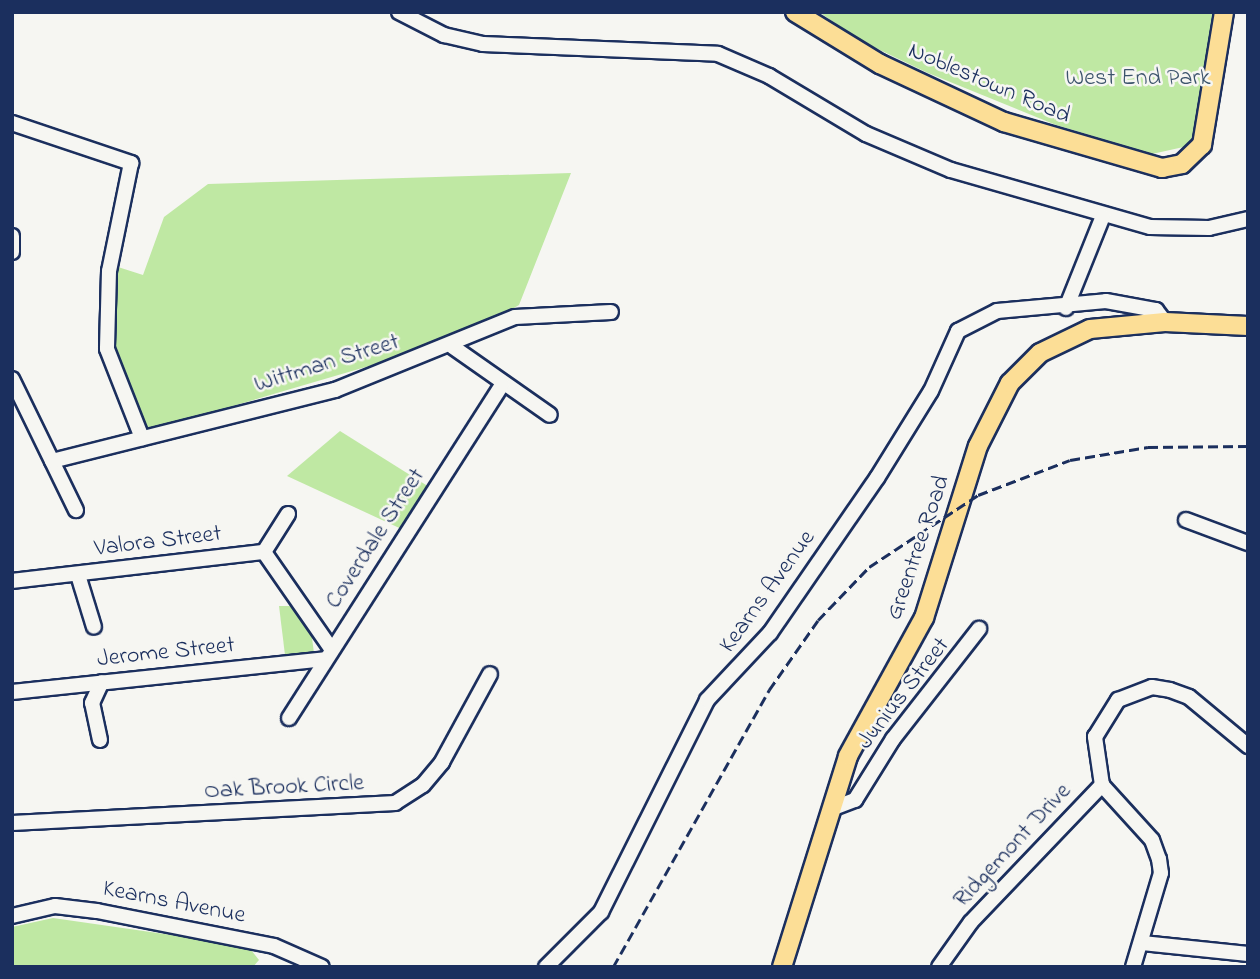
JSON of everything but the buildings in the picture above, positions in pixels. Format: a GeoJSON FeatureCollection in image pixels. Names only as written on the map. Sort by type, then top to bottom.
{"type":"FeatureCollection","features":[{"type":"Feature","properties":{"kind":"main road","name":"Noblestown Road"},"geometry":{"type":"LineString","coordinates":[[795,12],[825,35],[982,113],[1038,135],[1162,168],[1182,164],[1202,145],[1224,12]]}},
{"type":"Feature","properties":{"kind":"main road","name":"Greentree Road"},"geometry":{"type":"LineString","coordinates":[[782,967],[848,756],[924,618],[978,446],[1010,383],[1064,337],[1166,322],[1248,326]]}},
{"type":"Feature","properties":{"kind":"street"},"geometry":{"type":"LineString","coordinates":[[399,12],[444,35],[483,44],[718,54],[769,76],[866,134],[951,170],[1103,216],[1170,229],[1248,219]]}},
{"type":"Feature","properties":{"kind":"street"},"geometry":{"type":"LineString","coordinates":[[12,123],[127,158],[131,172],[108,271],[107,349],[142,438]]}},
{"type":"Feature","properties":{"kind":"street"},"geometry":{"type":"LineString","coordinates":[[1066,308],[1103,216]]}},
{"type":"Feature","properties":{"kind":"street"},"geometry":{"type":"LineString","coordinates":[[12,236],[12,252]]}},
{"type":"Feature","properties":{"kind":"street","name":"Kearns Avenue"},"geometry":{"type":"LineString","coordinates":[[546,967],[601,912],[707,700],[771,633],[877,478],[931,391],[958,331],[997,311],[1131,303],[1156,310],[1166,322]]}},
{"type":"Feature","properties":{"kind":"street","name":"Wittman Street"},"geometry":{"type":"LineString","coordinates":[[52,461],[335,390],[453,347],[515,317],[611,312]]}},
{"type":"Feature","properties":{"kind":"street"},"geometry":{"type":"LineString","coordinates":[[453,347],[502,385],[550,415]]}},
{"type":"Feature","properties":{"kind":"street"},"geometry":{"type":"LineString","coordinates":[[12,379],[76,510]]}},
{"type":"Feature","properties":{"kind":"street","name":"Coverdale Street"},"geometry":{"type":"LineString","coordinates":[[289,718],[502,385]]}},
{"type":"Feature","properties":{"kind":"street"},"geometry":{"type":"LineString","coordinates":[[288,514],[264,552],[329,655]]}},
{"type":"Feature","properties":{"kind":"street"},"geometry":{"type":"LineString","coordinates":[[1186,520],[1248,543]]}},
{"type":"Feature","properties":{"kind":"street","name":"Valora Street"},"geometry":{"type":"LineString","coordinates":[[12,581],[264,552]]}},
{"type":"Feature","properties":{"kind":"street"},"geometry":{"type":"LineString","coordinates":[[78,575],[94,626]]}},
{"type":"Feature","properties":{"kind":"street","name":"Junius Street"},"geometry":{"type":"LineString","coordinates":[[831,808],[855,800],[893,739],[979,629]]}},
{"type":"Feature","properties":{"kind":"street","name":"Jerome Street"},"geometry":{"type":"LineString","coordinates":[[12,692],[329,655]]}},
{"type":"Feature","properties":{"kind":"street","name":"Oak Brook Circle"},"geometry":{"type":"LineString","coordinates":[[12,823],[396,803],[423,785],[442,762],[490,674]]}},
{"type":"Feature","properties":{"kind":"street"},"geometry":{"type":"LineString","coordinates":[[100,740],[92,703],[102,682]]}},
{"type":"Feature","properties":{"kind":"street","name":"Ridgemont Drive"},"geometry":{"type":"LineString","coordinates":[[939,967],[971,922],[1102,785],[1095,737],[1118,700],[1152,687],[1189,696],[1248,746]]}},
{"type":"Feature","properties":{"kind":"street"},"geometry":{"type":"LineString","coordinates":[[1102,785],[1152,840],[1159,859],[1142,943],[1133,967]]}},
{"type":"Feature","properties":{"kind":"street","name":"Kearns Avenue"},"geometry":{"type":"LineString","coordinates":[[12,916],[55,906],[97,911],[274,946],[322,967]]}},
{"type":"Feature","properties":{"kind":"street"},"geometry":{"type":"LineString","coordinates":[[1142,943],[1248,954]]}},
{"type":"Feature","properties":{"kind":"green space","name":"West End Park"},"geometry":{"type":"Polygon","coordinates":[[[819,12],[1215,12],[1204,108],[1188,146],[1152,154],[1056,125],[928,73],[861,41],[819,12]]]}},
{"type":"Feature","properties":{"kind":"green space"},"geometry":{"type":"Polygon","coordinates":[[[571,173],[519,305],[461,339],[148,431],[115,345],[118,267],[143,275],[164,217],[208,184],[571,173]]]}},
{"type":"Feature","properties":{"kind":"green space"},"geometry":{"type":"Polygon","coordinates":[[[340,431],[434,490],[408,532],[287,476],[340,431]]]}},
{"type":"Feature","properties":{"kind":"green space"},"geometry":{"type":"Polygon","coordinates":[[[279,606],[293,606],[311,631],[314,653],[285,655],[279,606]]]}},
{"type":"Feature","properties":{"kind":"green space"},"geometry":{"type":"Polygon","coordinates":[[[53,918],[248,946],[259,960],[253,967],[12,967],[12,927],[53,918]]]}},
{"type":"Feature","properties":{"kind":"railway"},"geometry":{"type":"LineString","coordinates":[[613,967],[769,690],[818,620],[869,567],[978,495],[1070,460],[1148,447],[1248,446]]}}]}
